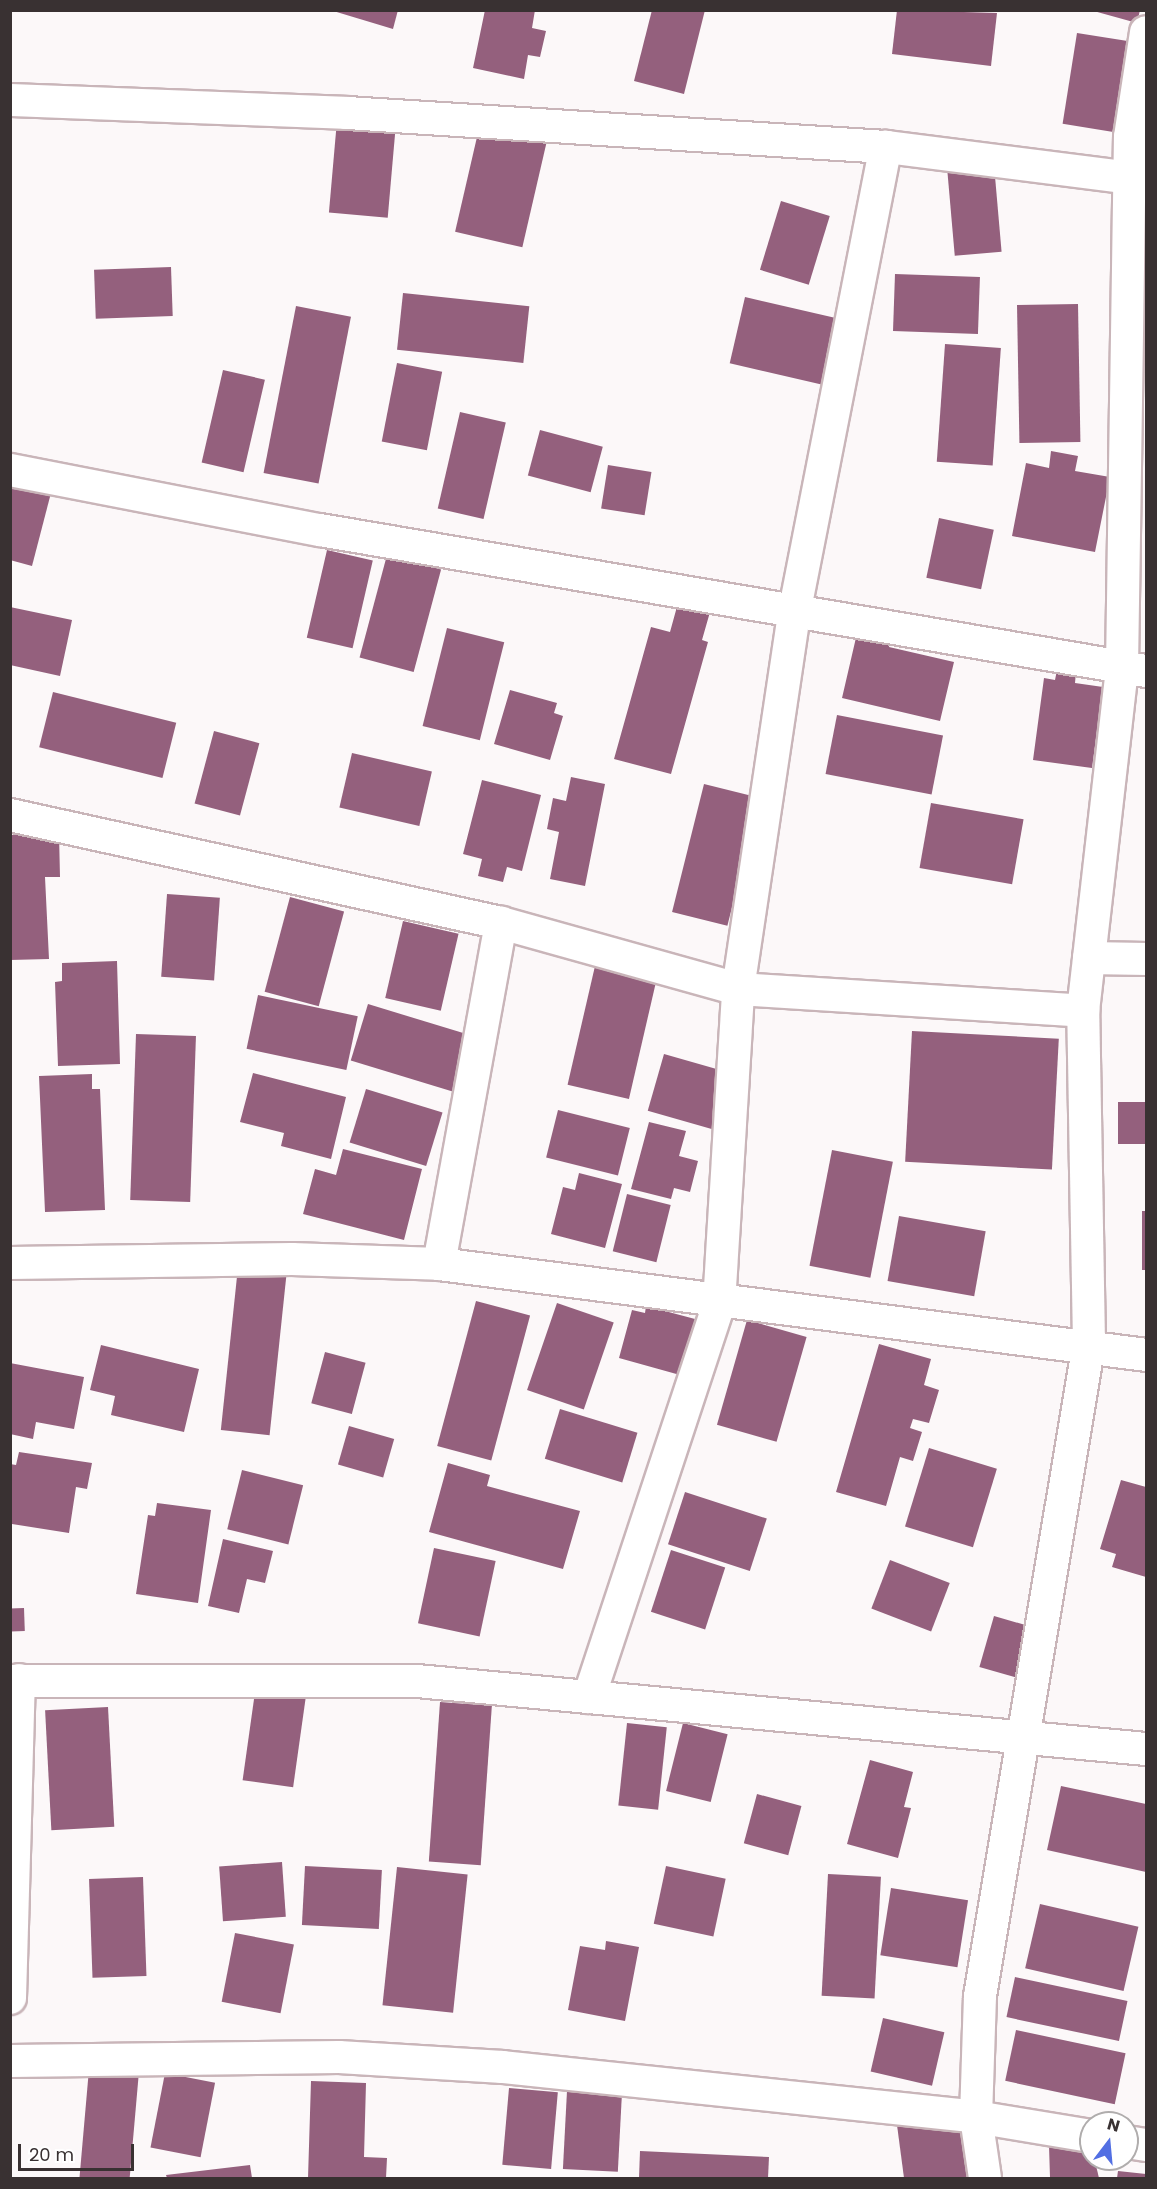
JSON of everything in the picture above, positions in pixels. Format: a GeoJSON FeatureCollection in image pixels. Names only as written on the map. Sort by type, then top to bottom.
{"type":"FeatureCollection","features":[{"type":"Feature","properties":{"kind":"street"},"geometry":{"type":"LineString","coordinates":[[985,2178],[976,2117],[980,1996],[1089,1344],[1083,1011],[1089,958],[1134,669],[1139,179],[1130,137],[1146,32]]}},
{"type":"Feature","properties":{"kind":"street"},"geometry":{"type":"LineString","coordinates":[[10,100],[347,113],[885,147],[1139,179]]}},
{"type":"Feature","properties":{"kind":"street"},"geometry":{"type":"LineString","coordinates":[[589,1697],[719,1304],[738,989],[795,609],[885,147]]}},
{"type":"Feature","properties":{"kind":"street"},"geometry":{"type":"LineString","coordinates":[[10,470],[320,530],[795,609],[1134,669]]}},
{"type":"Feature","properties":{"kind":"street"},"geometry":{"type":"LineString","coordinates":[[10,815],[501,923],[738,989],[1083,1011]]}},
{"type":"Feature","properties":{"kind":"street"},"geometry":{"type":"LineString","coordinates":[[439,1264],[501,923]]}},
{"type":"Feature","properties":{"kind":"street"},"geometry":{"type":"LineString","coordinates":[[1089,958],[1146,959]]}},
{"type":"Feature","properties":{"kind":"street"},"geometry":{"type":"LineString","coordinates":[[10,1263],[292,1259],[439,1264],[719,1304],[1089,1344],[1146,1355]]}},
{"type":"Feature","properties":{"kind":"street"},"geometry":{"type":"LineString","coordinates":[[10,1998],[15,1681],[417,1681],[1146,1749]]}},
{"type":"Feature","properties":{"kind":"street"},"geometry":{"type":"LineString","coordinates":[[10,2061],[339,2056],[503,2067],[976,2117],[1079,2134]]}},
{"type":"Feature","properties":{"kind":"building"},"geometry":{"type":"Polygon","coordinates":[[[330,10],[398,10],[393,29],[330,10]]]}},
{"type":"Feature","properties":{"kind":"building"},"geometry":{"type":"Polygon","coordinates":[[[485,10],[535,10],[532,28],[546,31],[540,57],[528,55],[524,79],[473,68],[485,10]]]}},
{"type":"Feature","properties":{"kind":"building"},"geometry":{"type":"Polygon","coordinates":[[[652,10],[705,10],[684,94],[634,81],[652,10]]]}},
{"type":"Feature","properties":{"kind":"building"},"geometry":{"type":"Polygon","coordinates":[[[897,10],[997,13],[991,66],[892,54],[897,10]]]}},
{"type":"Feature","properties":{"kind":"building"},"geometry":{"type":"Polygon","coordinates":[[[1090,10],[1140,10],[1137,23],[1090,10]]]}},
{"type":"Feature","properties":{"kind":"building"},"geometry":{"type":"Polygon","coordinates":[[[1077,33],[1132,42],[1118,133],[1063,124],[1077,33]]]}},
{"type":"Feature","properties":{"kind":"building"},"geometry":{"type":"Polygon","coordinates":[[[338,109],[397,114],[388,218],[329,213],[338,109]]]}},
{"type":"Feature","properties":{"kind":"building"},"geometry":{"type":"Polygon","coordinates":[[[483,111],[550,127],[522,247],[455,232],[483,111]]]}},
{"type":"Feature","properties":{"kind":"building"},"geometry":{"type":"Polygon","coordinates":[[[994,165],[1002,252],[955,256],[947,169],[994,165]]]}},
{"type":"Feature","properties":{"kind":"building"},"geometry":{"type":"Polygon","coordinates":[[[781,201],[830,216],[809,285],[760,270],[781,201]]]}},
{"type":"Feature","properties":{"kind":"building"},"geometry":{"type":"Polygon","coordinates":[[[171,267],[173,316],[96,319],[94,270],[171,267]]]}},
{"type":"Feature","properties":{"kind":"building"},"geometry":{"type":"Polygon","coordinates":[[[895,274],[980,277],[978,334],[893,331],[895,274]]]}},
{"type":"Feature","properties":{"kind":"building"},"geometry":{"type":"Polygon","coordinates":[[[403,293],[529,306],[523,363],[397,350],[403,293]]]}},
{"type":"Feature","properties":{"kind":"building"},"geometry":{"type":"Polygon","coordinates":[[[745,297],[844,320],[829,386],[730,363],[745,297]]]}},
{"type":"Feature","properties":{"kind":"building"},"geometry":{"type":"Polygon","coordinates":[[[1078,304],[1080,442],[1019,443],[1017,305],[1078,304]]]}},
{"type":"Feature","properties":{"kind":"building"},"geometry":{"type":"Polygon","coordinates":[[[296,306],[351,317],[319,484],[264,473],[296,306]]]}},
{"type":"Feature","properties":{"kind":"building"},"geometry":{"type":"Polygon","coordinates":[[[945,344],[1001,348],[993,466],[937,462],[945,344]]]}},
{"type":"Feature","properties":{"kind":"building"},"geometry":{"type":"Polygon","coordinates":[[[397,363],[442,372],[427,450],[382,442],[397,363]]]}},
{"type":"Feature","properties":{"kind":"building"},"geometry":{"type":"Polygon","coordinates":[[[223,370],[265,380],[244,472],[202,463],[223,370]]]}},
{"type":"Feature","properties":{"kind":"building"},"geometry":{"type":"Polygon","coordinates":[[[460,412],[506,423],[484,519],[438,508],[460,412]]]}},
{"type":"Feature","properties":{"kind":"building"},"geometry":{"type":"Polygon","coordinates":[[[540,430],[603,447],[591,492],[528,475],[540,430]]]}},
{"type":"Feature","properties":{"kind":"building"},"geometry":{"type":"Polygon","coordinates":[[[1051,451],[1078,456],[1075,471],[1110,477],[1095,552],[1012,536],[1026,463],[1049,468],[1051,451]]]}},
{"type":"Feature","properties":{"kind":"building"},"geometry":{"type":"Polygon","coordinates":[[[608,465],[651,472],[645,515],[601,508],[608,465]]]}},
{"type":"Feature","properties":{"kind":"building"},"geometry":{"type":"Polygon","coordinates":[[[10,478],[52,489],[32,566],[10,560],[10,478]]]}},
{"type":"Feature","properties":{"kind":"building"},"geometry":{"type":"Polygon","coordinates":[[[939,518],[994,530],[981,589],[926,578],[939,518]]]}},
{"type":"Feature","properties":{"kind":"building"},"geometry":{"type":"Polygon","coordinates":[[[327,550],[373,561],[353,648],[307,638],[327,550]]]}},
{"type":"Feature","properties":{"kind":"building"},"geometry":{"type":"Polygon","coordinates":[[[387,555],[441,569],[414,672],[360,657],[387,555]]]}},
{"type":"Feature","properties":{"kind":"building"},"geometry":{"type":"Polygon","coordinates":[[[678,603],[710,612],[702,640],[708,642],[671,774],[614,759],[651,627],[670,632],[678,603]]]}},
{"type":"Feature","properties":{"kind":"building"},"geometry":{"type":"Polygon","coordinates":[[[10,607],[72,620],[60,676],[10,665],[10,607]]]}},
{"type":"Feature","properties":{"kind":"building"},"geometry":{"type":"Polygon","coordinates":[[[447,628],[504,642],[480,740],[423,726],[447,628]]]}},
{"type":"Feature","properties":{"kind":"building"},"geometry":{"type":"Polygon","coordinates":[[[858,629],[891,637],[889,647],[954,662],[940,721],[842,698],[858,629]]]}},
{"type":"Feature","properties":{"kind":"building"},"geometry":{"type":"Polygon","coordinates":[[[1057,670],[1076,672],[1075,683],[1103,687],[1092,768],[1033,760],[1044,678],[1055,680],[1057,670]]]}},
{"type":"Feature","properties":{"kind":"building"},"geometry":{"type":"Polygon","coordinates":[[[510,690],[557,703],[554,713],[563,716],[550,760],[494,744],[510,690]]]}},
{"type":"Feature","properties":{"kind":"building"},"geometry":{"type":"Polygon","coordinates":[[[53,692],[176,723],[162,778],[39,747],[53,692]]]}},
{"type":"Feature","properties":{"kind":"building"},"geometry":{"type":"Polygon","coordinates":[[[837,715],[943,736],[932,795],[826,774],[837,715]]]}},
{"type":"Feature","properties":{"kind":"building"},"geometry":{"type":"Polygon","coordinates":[[[214,731],[259,743],[240,816],[195,803],[214,731]]]}},
{"type":"Feature","properties":{"kind":"building"},"geometry":{"type":"Polygon","coordinates":[[[352,753],[432,771],[419,826],[339,808],[352,753]]]}},
{"type":"Feature","properties":{"kind":"building"},"geometry":{"type":"Polygon","coordinates":[[[571,777],[605,784],[585,886],[550,879],[559,832],[547,829],[553,798],[566,801],[571,777]]]}},
{"type":"Feature","properties":{"kind":"building"},"geometry":{"type":"Polygon","coordinates":[[[482,780],[541,795],[522,871],[507,867],[503,882],[478,876],[482,859],[463,854],[482,780]]]}},
{"type":"Feature","properties":{"kind":"building"},"geometry":{"type":"Polygon","coordinates":[[[704,784],[759,798],[727,926],[672,912],[704,784]]]}},
{"type":"Feature","properties":{"kind":"building"},"geometry":{"type":"Polygon","coordinates":[[[931,803],[1024,819],[1012,884],[920,868],[931,803]]]}},
{"type":"Feature","properties":{"kind":"building"},"geometry":{"type":"Polygon","coordinates":[[[59,833],[60,877],[45,877],[49,959],[10,960],[10,835],[59,833]]]}},
{"type":"Feature","properties":{"kind":"building"},"geometry":{"type":"Polygon","coordinates":[[[167,894],[220,898],[214,980],[161,977],[167,894]]]}},
{"type":"Feature","properties":{"kind":"building"},"geometry":{"type":"Polygon","coordinates":[[[290,897],[344,911],[319,1006],[265,992],[290,897]]]}},
{"type":"Feature","properties":{"kind":"building"},"geometry":{"type":"Polygon","coordinates":[[[403,921],[459,934],[441,1011],[385,998],[403,921]]]}},
{"type":"Feature","properties":{"kind":"building"},"geometry":{"type":"Polygon","coordinates":[[[117,961],[120,1064],[58,1066],[55,982],[62,981],[62,963],[117,961]]]}},
{"type":"Feature","properties":{"kind":"building"},"geometry":{"type":"Polygon","coordinates":[[[595,966],[656,980],[629,1099],[568,1085],[595,966]]]}},
{"type":"Feature","properties":{"kind":"building"},"geometry":{"type":"Polygon","coordinates":[[[258,995],[358,1016],[346,1070],[247,1049],[258,995]]]}},
{"type":"Feature","properties":{"kind":"building"},"geometry":{"type":"Polygon","coordinates":[[[368,1004],[472,1036],[455,1092],[351,1060],[368,1004]]]}},
{"type":"Feature","properties":{"kind":"building"},"geometry":{"type":"Polygon","coordinates":[[[912,1031],[1059,1039],[1052,1170],[905,1162],[912,1031]]]}},
{"type":"Feature","properties":{"kind":"building"},"geometry":{"type":"Polygon","coordinates":[[[136,1034],[196,1036],[190,1202],[130,1200],[136,1034]]]}},
{"type":"Feature","properties":{"kind":"building"},"geometry":{"type":"Polygon","coordinates":[[[664,1054],[732,1074],[716,1130],[648,1111],[664,1054]]]}},
{"type":"Feature","properties":{"kind":"building"},"geometry":{"type":"Polygon","coordinates":[[[253,1073],[346,1097],[331,1159],[281,1146],[284,1133],[240,1122],[253,1073]]]}},
{"type":"Feature","properties":{"kind":"building"},"geometry":{"type":"Polygon","coordinates":[[[92,1074],[92,1089],[100,1089],[105,1210],[45,1212],[39,1076],[92,1074]]]}},
{"type":"Feature","properties":{"kind":"building"},"geometry":{"type":"Polygon","coordinates":[[[366,1089],[443,1112],[426,1166],[350,1143],[366,1089]]]}},
{"type":"Feature","properties":{"kind":"building"},"geometry":{"type":"Polygon","coordinates":[[[1118,1102],[1146,1102],[1146,1144],[1118,1144],[1118,1102]]]}},
{"type":"Feature","properties":{"kind":"building"},"geometry":{"type":"Polygon","coordinates":[[[558,1110],[630,1128],[618,1175],[546,1158],[558,1110]]]}},
{"type":"Feature","properties":{"kind":"building"},"geometry":{"type":"Polygon","coordinates":[[[649,1122],[686,1131],[679,1156],[698,1161],[690,1192],[674,1188],[671,1199],[631,1189],[649,1122]]]}},
{"type":"Feature","properties":{"kind":"building"},"geometry":{"type":"Polygon","coordinates":[[[343,1149],[422,1169],[404,1240],[303,1214],[315,1169],[336,1175],[343,1149]]]}},
{"type":"Feature","properties":{"kind":"building"},"geometry":{"type":"Polygon","coordinates":[[[832,1150],[893,1162],[870,1278],[809,1266],[832,1150]]]}},
{"type":"Feature","properties":{"kind":"building"},"geometry":{"type":"Polygon","coordinates":[[[579,1173],[622,1184],[605,1248],[551,1234],[563,1187],[575,1190],[579,1173]]]}},
{"type":"Feature","properties":{"kind":"building"},"geometry":{"type":"Polygon","coordinates":[[[627,1194],[671,1205],[656,1262],[613,1251],[627,1194]]]}},
{"type":"Feature","properties":{"kind":"building"},"geometry":{"type":"Polygon","coordinates":[[[1142,1211],[1146,1211],[1146,1270],[1142,1270],[1142,1211]]]}},
{"type":"Feature","properties":{"kind":"building"},"geometry":{"type":"Polygon","coordinates":[[[899,1216],[986,1231],[974,1296],[888,1281],[899,1216]]]}},
{"type":"Feature","properties":{"kind":"building"},"geometry":{"type":"Polygon","coordinates":[[[238,1267],[287,1272],[270,1435],[221,1430],[238,1267]]]}},
{"type":"Feature","properties":{"kind":"building"},"geometry":{"type":"Polygon","coordinates":[[[476,1301],[530,1315],[491,1460],[437,1446],[476,1301]]]}},
{"type":"Feature","properties":{"kind":"building"},"geometry":{"type":"Polygon","coordinates":[[[557,1303],[614,1323],[584,1410],[527,1390],[557,1303]]]}},
{"type":"Feature","properties":{"kind":"building"},"geometry":{"type":"Polygon","coordinates":[[[646,1306],[695,1319],[680,1375],[619,1358],[632,1310],[645,1313],[646,1306]]]}},
{"type":"Feature","properties":{"kind":"building"},"geometry":{"type":"Polygon","coordinates":[[[747,1320],[807,1337],[777,1442],[717,1425],[747,1320]]]}},
{"type":"Feature","properties":{"kind":"building"},"geometry":{"type":"Polygon","coordinates":[[[879,1344],[931,1359],[924,1385],[939,1390],[929,1423],[913,1419],[910,1428],[922,1432],[913,1461],[900,1457],[886,1506],[836,1492],[879,1344]]]}},
{"type":"Feature","properties":{"kind":"building"},"geometry":{"type":"Polygon","coordinates":[[[101,1345],[199,1369],[184,1432],[111,1415],[115,1396],[90,1390],[101,1345]]]}},
{"type":"Feature","properties":{"kind":"building"},"geometry":{"type":"Polygon","coordinates":[[[325,1352],[366,1363],[352,1414],[311,1403],[325,1352]]]}},
{"type":"Feature","properties":{"kind":"building"},"geometry":{"type":"Polygon","coordinates":[[[10,1363],[84,1377],[74,1429],[36,1422],[33,1439],[10,1434],[10,1363]]]}},
{"type":"Feature","properties":{"kind":"building"},"geometry":{"type":"Polygon","coordinates":[[[560,1409],[637,1433],[622,1482],[545,1459],[560,1409]]]}},
{"type":"Feature","properties":{"kind":"building"},"geometry":{"type":"Polygon","coordinates":[[[349,1426],[394,1439],[383,1477],[338,1464],[349,1426]]]}},
{"type":"Feature","properties":{"kind":"building"},"geometry":{"type":"Polygon","coordinates":[[[929,1448],[997,1469],[973,1547],[905,1526],[929,1448]]]}},
{"type":"Feature","properties":{"kind":"building"},"geometry":{"type":"Polygon","coordinates":[[[19,1452],[92,1463],[87,1489],[76,1487],[69,1533],[12,1524],[10,1464],[16,1465],[19,1452]]]}},
{"type":"Feature","properties":{"kind":"building"},"geometry":{"type":"Polygon","coordinates":[[[448,1463],[490,1475],[487,1486],[580,1511],[563,1569],[429,1532],[448,1463]]]}},
{"type":"Feature","properties":{"kind":"building"},"geometry":{"type":"Polygon","coordinates":[[[242,1470],[303,1485],[288,1544],[227,1529],[242,1470]]]}},
{"type":"Feature","properties":{"kind":"building"},"geometry":{"type":"Polygon","coordinates":[[[1121,1480],[1146,1487],[1146,1577],[1112,1567],[1116,1554],[1100,1549],[1121,1480]]]}},
{"type":"Feature","properties":{"kind":"building"},"geometry":{"type":"Polygon","coordinates":[[[685,1492],[767,1519],[750,1571],[668,1544],[685,1492]]]}},
{"type":"Feature","properties":{"kind":"building"},"geometry":{"type":"Polygon","coordinates":[[[157,1503],[211,1510],[198,1603],[136,1594],[148,1515],[155,1516],[157,1503]]]}},
{"type":"Feature","properties":{"kind":"building"},"geometry":{"type":"Polygon","coordinates":[[[223,1539],[273,1551],[265,1583],[247,1579],[239,1613],[208,1606],[223,1539]]]}},
{"type":"Feature","properties":{"kind":"building"},"geometry":{"type":"Polygon","coordinates":[[[434,1548],[496,1561],[480,1636],[418,1623],[434,1548]]]}},
{"type":"Feature","properties":{"kind":"building"},"geometry":{"type":"Polygon","coordinates":[[[671,1550],[725,1568],[705,1629],[651,1612],[671,1550]]]}},
{"type":"Feature","properties":{"kind":"building"},"geometry":{"type":"Polygon","coordinates":[[[890,1560],[950,1583],[931,1631],[871,1609],[890,1560]]]}},
{"type":"Feature","properties":{"kind":"building"},"geometry":{"type":"Polygon","coordinates":[[[10,1608],[24,1608],[25,1631],[11,1631],[10,1608]]]}},
{"type":"Feature","properties":{"kind":"building"},"geometry":{"type":"Polygon","coordinates":[[[994,1616],[1039,1629],[1025,1680],[979,1667],[994,1616]]]}},
{"type":"Feature","properties":{"kind":"building"},"geometry":{"type":"Polygon","coordinates":[[[255,1692],[306,1699],[293,1787],[243,1780],[255,1692]]]}},
{"type":"Feature","properties":{"kind":"building"},"geometry":{"type":"Polygon","coordinates":[[[440,1702],[492,1706],[481,1865],[429,1862],[440,1702]]]}},
{"type":"Feature","properties":{"kind":"building"},"geometry":{"type":"Polygon","coordinates":[[[108,1707],[114,1827],[51,1830],[45,1710],[108,1707]]]}},
{"type":"Feature","properties":{"kind":"building"},"geometry":{"type":"Polygon","coordinates":[[[627,1723],[667,1727],[658,1810],[618,1806],[627,1723]]]}},
{"type":"Feature","properties":{"kind":"building"},"geometry":{"type":"Polygon","coordinates":[[[683,1723],[728,1734],[711,1802],[666,1791],[683,1723]]]}},
{"type":"Feature","properties":{"kind":"building"},"geometry":{"type":"Polygon","coordinates":[[[870,1760],[913,1772],[904,1807],[911,1808],[898,1858],[847,1844],[870,1760]]]}},
{"type":"Feature","properties":{"kind":"building"},"geometry":{"type":"Polygon","coordinates":[[[1061,1786],[1146,1804],[1146,1872],[1047,1850],[1061,1786]]]}},
{"type":"Feature","properties":{"kind":"building"},"geometry":{"type":"Polygon","coordinates":[[[757,1794],[801,1806],[788,1855],[744,1843],[757,1794]]]}},
{"type":"Feature","properties":{"kind":"building"},"geometry":{"type":"Polygon","coordinates":[[[282,1862],[286,1917],[223,1921],[219,1866],[282,1862]]]}},
{"type":"Feature","properties":{"kind":"building"},"geometry":{"type":"Polygon","coordinates":[[[305,1866],[382,1870],[379,1929],[302,1925],[305,1866]]]}},
{"type":"Feature","properties":{"kind":"building"},"geometry":{"type":"Polygon","coordinates":[[[666,1866],[726,1879],[713,1936],[654,1924],[666,1866]]]}},
{"type":"Feature","properties":{"kind":"building"},"geometry":{"type":"Polygon","coordinates":[[[397,1867],[468,1874],[453,2013],[382,2005],[397,1867]]]}},
{"type":"Feature","properties":{"kind":"building"},"geometry":{"type":"Polygon","coordinates":[[[828,1874],[881,1877],[875,1999],[822,1996],[828,1874]]]}},
{"type":"Feature","properties":{"kind":"building"},"geometry":{"type":"Polygon","coordinates":[[[143,1877],[146,1976],[92,1978],[89,1879],[143,1877]]]}},
{"type":"Feature","properties":{"kind":"building"},"geometry":{"type":"Polygon","coordinates":[[[891,1888],[968,1900],[957,1967],[880,1955],[891,1888]]]}},
{"type":"Feature","properties":{"kind":"building"},"geometry":{"type":"Polygon","coordinates":[[[1040,1904],[1138,1927],[1124,1991],[1025,1968],[1040,1904]]]}},
{"type":"Feature","properties":{"kind":"building"},"geometry":{"type":"Polygon","coordinates":[[[235,1933],[294,1944],[281,2013],[222,2002],[235,1933]]]}},
{"type":"Feature","properties":{"kind":"building"},"geometry":{"type":"Polygon","coordinates":[[[606,1941],[639,1947],[625,2021],[568,2010],[580,1946],[605,1950],[606,1941]]]}},
{"type":"Feature","properties":{"kind":"building"},"geometry":{"type":"Polygon","coordinates":[[[1015,1977],[1127,2001],[1119,2041],[1006,2017],[1015,1977]]]}},
{"type":"Feature","properties":{"kind":"building"},"geometry":{"type":"Polygon","coordinates":[[[883,2018],[944,2032],[932,2086],[871,2072],[883,2018]]]}},
{"type":"Feature","properties":{"kind":"building"},"geometry":{"type":"Polygon","coordinates":[[[1016,2030],[1126,2053],[1115,2104],[1005,2081],[1016,2030]]]}},
{"type":"Feature","properties":{"kind":"building"},"geometry":{"type":"Polygon","coordinates":[[[89,2069],[139,2073],[130,2178],[80,2178],[89,2069]]]}},
{"type":"Feature","properties":{"kind":"building"},"geometry":{"type":"Polygon","coordinates":[[[165,2073],[215,2083],[201,2157],[150,2148],[165,2073]]]}},
{"type":"Feature","properties":{"kind":"building"},"geometry":{"type":"Polygon","coordinates":[[[311,2081],[366,2083],[364,2157],[387,2158],[386,2178],[308,2178],[311,2081]]]}},
{"type":"Feature","properties":{"kind":"building"},"geometry":{"type":"Polygon","coordinates":[[[509,2088],[558,2092],[551,2169],[502,2165],[509,2088]]]}},
{"type":"Feature","properties":{"kind":"building"},"geometry":{"type":"Polygon","coordinates":[[[567,2091],[622,2094],[618,2172],[563,2169],[567,2091]]]}},
{"type":"Feature","properties":{"kind":"building"},"geometry":{"type":"Polygon","coordinates":[[[970,2117],[977,2178],[904,2178],[897,2125],[970,2117]]]}},
{"type":"Feature","properties":{"kind":"building"},"geometry":{"type":"Polygon","coordinates":[[[1079,2145],[1079,2171],[1097,2171],[1099,2178],[1050,2178],[1049,2146],[1079,2145]]]}},
{"type":"Feature","properties":{"kind":"building"},"geometry":{"type":"Polygon","coordinates":[[[640,2151],[769,2157],[768,2178],[639,2178],[640,2151]]]}},
{"type":"Feature","properties":{"kind":"building"},"geometry":{"type":"Polygon","coordinates":[[[250,2165],[252,2178],[167,2178],[166,2175],[250,2165]]]}},
{"type":"Feature","properties":{"kind":"building"},"geometry":{"type":"Polygon","coordinates":[[[1118,2171],[1146,2174],[1146,2178],[1117,2178],[1118,2171]]]}}]}
